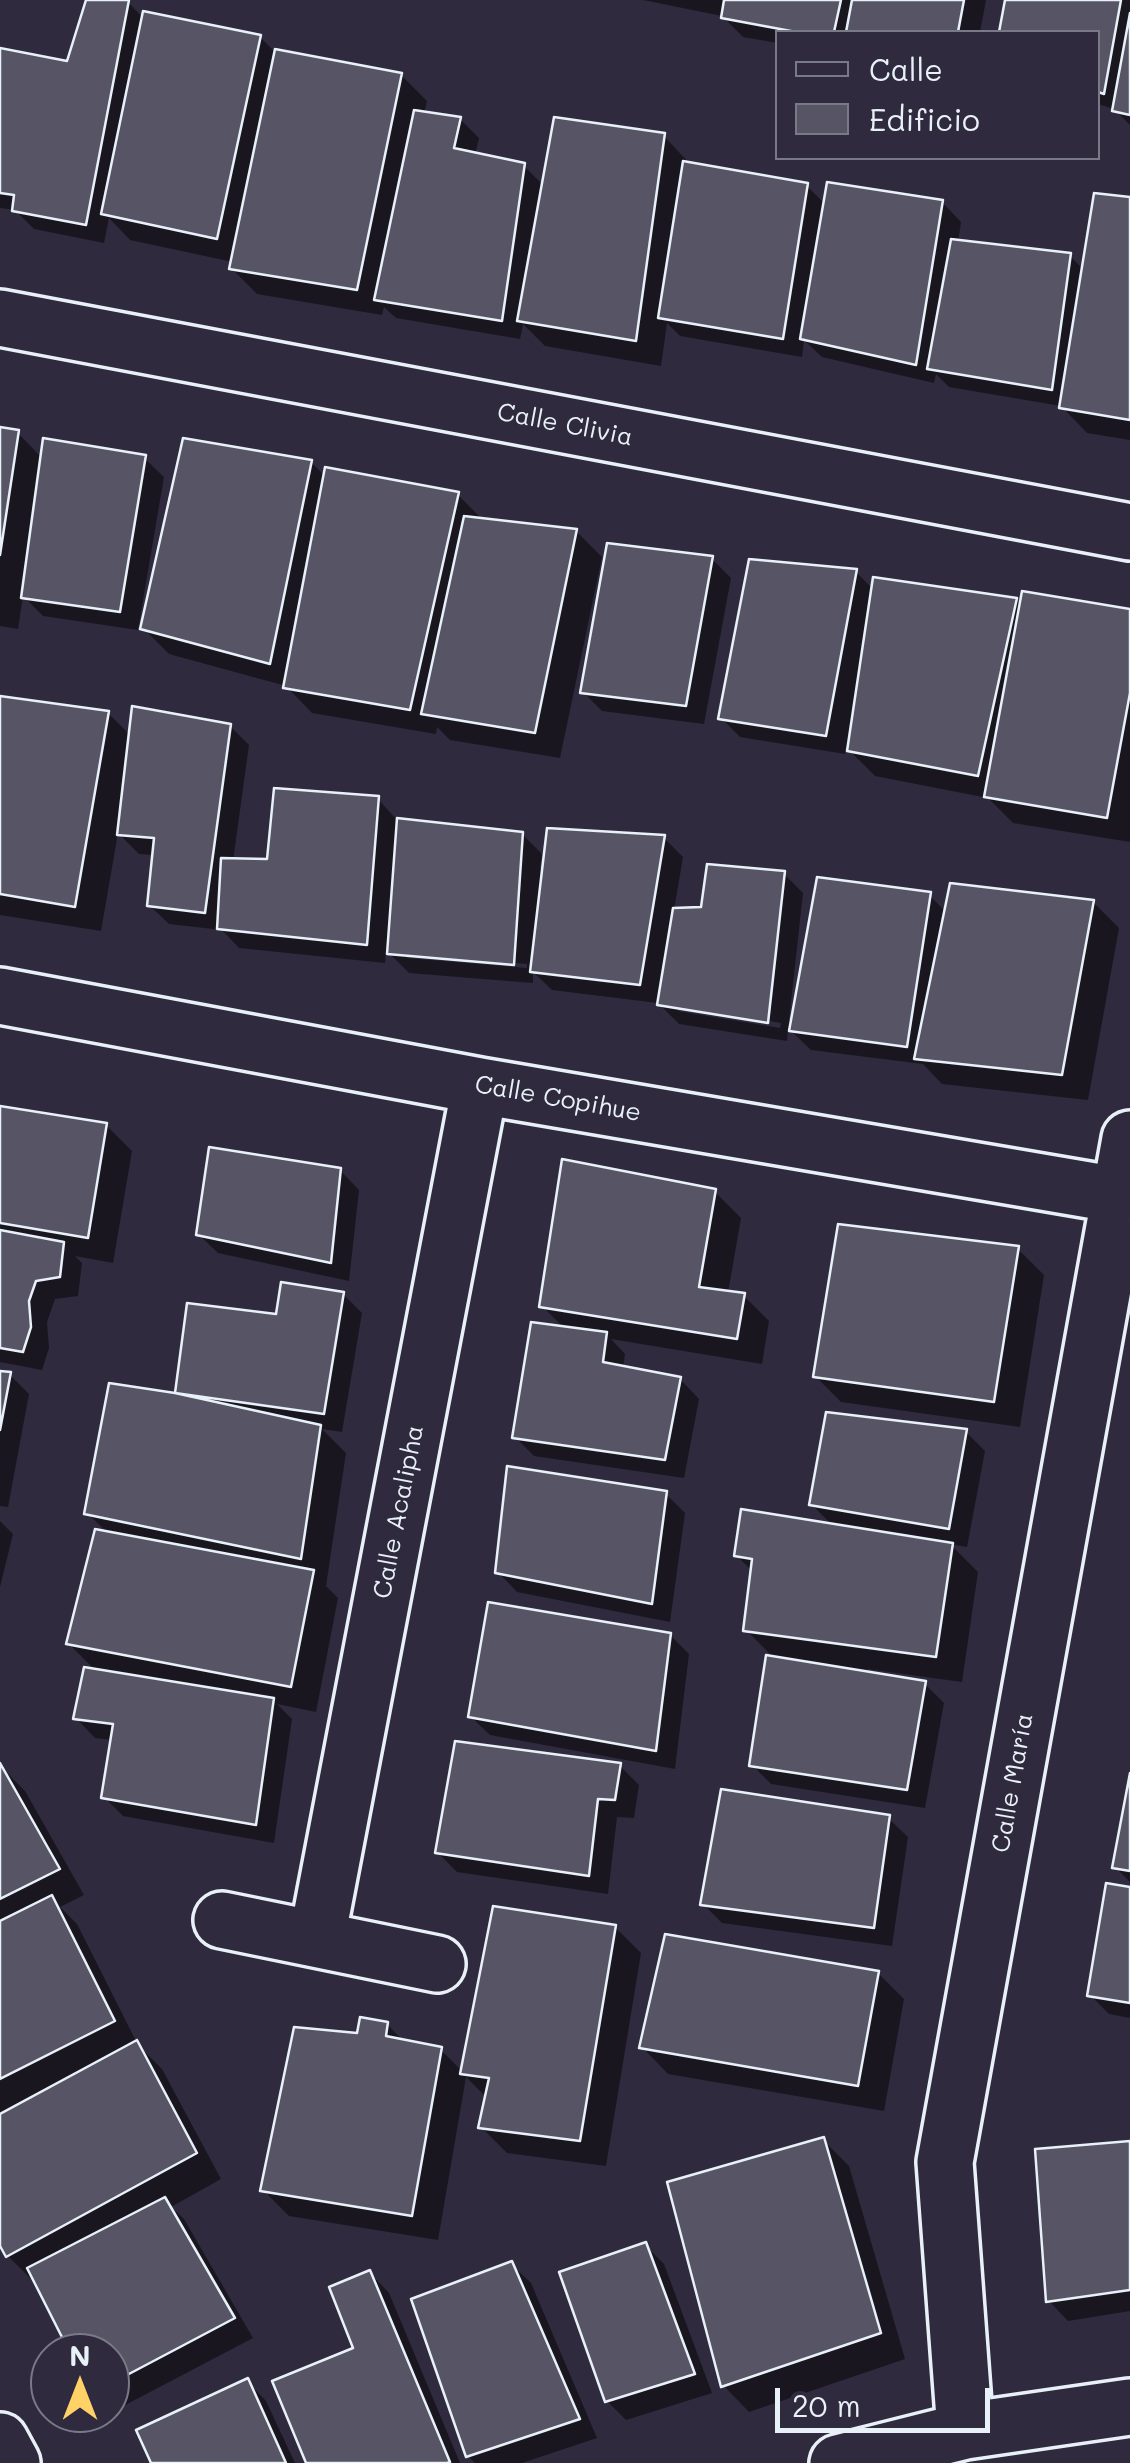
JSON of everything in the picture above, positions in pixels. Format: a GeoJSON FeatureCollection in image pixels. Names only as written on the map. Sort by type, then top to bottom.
{"type":"FeatureCollection","features":[{"type":"Feature","properties":{"kind":"street","name":"Calle Clivia"},"geometry":{"type":"LineString","coordinates":[[0,318],[1130,532]]}},
{"type":"Feature","properties":{"kind":"street","name":"Calle Copihue"},"geometry":{"type":"LineString","coordinates":[[0,996],[480,1086],[1118,1196]]}},
{"type":"Feature","properties":{"kind":"street","name":"Calle Acalipha"},"geometry":{"type":"LineString","coordinates":[[317,1938],[480,1086]]}},
{"type":"Feature","properties":{"kind":"street","name":"Calle María"},"geometry":{"type":"LineString","coordinates":[[964,2431],[945,2162],[1130,1140]]}},
{"type":"Feature","properties":{"kind":"street"},"geometry":{"type":"LineString","coordinates":[[222,1920],[437,1964]]}},
{"type":"Feature","properties":{"kind":"street"},"geometry":{"type":"LineString","coordinates":[[838,2463],[964,2431],[1130,2407]]}},
{"type":"Feature","properties":{"kind":"street"},"geometry":{"type":"LineString","coordinates":[[0,2441],[12,2463]]}},
{"type":"Feature","properties":{"kind":"building"},"geometry":{"type":"Polygon","coordinates":[[[86,0],[129,0],[86,225],[12,211],[14,195],[0,193],[0,48],[67,61],[86,0]]]}},
{"type":"Feature","properties":{"kind":"building"},"geometry":{"type":"Polygon","coordinates":[[[724,0],[841,0],[834,30],[785,30],[721,18],[724,0]]]}},
{"type":"Feature","properties":{"kind":"building"},"geometry":{"type":"Polygon","coordinates":[[[852,0],[964,0],[958,30],[846,30],[852,0]]]}},
{"type":"Feature","properties":{"kind":"building"},"geometry":{"type":"Polygon","coordinates":[[[1005,0],[1121,0],[1104,94],[1100,93],[1100,30],[999,30],[1005,0]]]}},
{"type":"Feature","properties":{"kind":"building"},"geometry":{"type":"Polygon","coordinates":[[[143,11],[261,35],[217,239],[101,214],[143,11]]]}},
{"type":"Feature","properties":{"kind":"building"},"geometry":{"type":"Polygon","coordinates":[[[1130,13],[1130,115],[1112,111],[1130,13]]]}},
{"type":"Feature","properties":{"kind":"building"},"geometry":{"type":"Polygon","coordinates":[[[275,49],[402,73],[357,290],[229,269],[275,49]]]}},
{"type":"Feature","properties":{"kind":"building"},"geometry":{"type":"Polygon","coordinates":[[[414,110],[461,117],[454,148],[525,163],[502,321],[374,300],[414,110]]]}},
{"type":"Feature","properties":{"kind":"building"},"geometry":{"type":"Polygon","coordinates":[[[554,117],[665,133],[636,341],[517,321],[554,117]]]}},
{"type":"Feature","properties":{"kind":"building"},"geometry":{"type":"Polygon","coordinates":[[[683,161],[808,183],[783,339],[658,318],[683,161]]]}},
{"type":"Feature","properties":{"kind":"building"},"geometry":{"type":"Polygon","coordinates":[[[827,182],[943,200],[916,365],[800,339],[827,182]]]}},
{"type":"Feature","properties":{"kind":"building"},"geometry":{"type":"Polygon","coordinates":[[[1094,193],[1130,197],[1130,420],[1059,408],[1094,193]]]}},
{"type":"Feature","properties":{"kind":"building"},"geometry":{"type":"Polygon","coordinates":[[[951,239],[1071,253],[1052,390],[927,369],[951,239]]]}},
{"type":"Feature","properties":{"kind":"building"},"geometry":{"type":"Polygon","coordinates":[[[0,427],[19,430],[0,555],[0,427]]]}},
{"type":"Feature","properties":{"kind":"building"},"geometry":{"type":"Polygon","coordinates":[[[43,438],[146,455],[120,612],[21,598],[43,438]]]}},
{"type":"Feature","properties":{"kind":"building"},"geometry":{"type":"Polygon","coordinates":[[[183,438],[312,460],[270,664],[140,629],[183,438]]]}},
{"type":"Feature","properties":{"kind":"building"},"geometry":{"type":"Polygon","coordinates":[[[325,467],[459,492],[410,710],[283,688],[325,467]]]}},
{"type":"Feature","properties":{"kind":"building"},"geometry":{"type":"Polygon","coordinates":[[[464,516],[577,529],[535,733],[421,714],[464,516]]]}},
{"type":"Feature","properties":{"kind":"building"},"geometry":{"type":"Polygon","coordinates":[[[607,543],[713,556],[686,706],[580,693],[607,543]]]}},
{"type":"Feature","properties":{"kind":"building"},"geometry":{"type":"Polygon","coordinates":[[[749,559],[857,569],[826,736],[718,719],[749,559]]]}},
{"type":"Feature","properties":{"kind":"building"},"geometry":{"type":"Polygon","coordinates":[[[873,577],[1017,598],[978,776],[847,751],[873,577]]]}},
{"type":"Feature","properties":{"kind":"building"},"geometry":{"type":"Polygon","coordinates":[[[1022,591],[1130,609],[1130,693],[1107,818],[984,797],[1022,591]]]}},
{"type":"Feature","properties":{"kind":"building"},"geometry":{"type":"Polygon","coordinates":[[[0,696],[109,711],[75,907],[0,894],[0,696]]]}},
{"type":"Feature","properties":{"kind":"building"},"geometry":{"type":"Polygon","coordinates":[[[132,706],[231,724],[205,913],[147,906],[154,838],[117,835],[132,706]]]}},
{"type":"Feature","properties":{"kind":"building"},"geometry":{"type":"Polygon","coordinates":[[[274,788],[379,796],[367,945],[217,929],[221,858],[267,859],[274,788]]]}},
{"type":"Feature","properties":{"kind":"building"},"geometry":{"type":"Polygon","coordinates":[[[397,818],[523,832],[514,965],[387,954],[397,818]]]}},
{"type":"Feature","properties":{"kind":"building"},"geometry":{"type":"Polygon","coordinates":[[[547,828],[665,835],[640,985],[530,972],[547,828]]]}},
{"type":"Feature","properties":{"kind":"building"},"geometry":{"type":"Polygon","coordinates":[[[707,864],[785,871],[768,1023],[657,1005],[673,908],[701,907],[707,864]]]}},
{"type":"Feature","properties":{"kind":"building"},"geometry":{"type":"Polygon","coordinates":[[[817,877],[931,892],[907,1047],[789,1031],[817,877]]]}},
{"type":"Feature","properties":{"kind":"building"},"geometry":{"type":"Polygon","coordinates":[[[950,883],[1094,900],[1062,1075],[914,1059],[950,883]]]}},
{"type":"Feature","properties":{"kind":"building"},"geometry":{"type":"Polygon","coordinates":[[[0,1106],[107,1123],[88,1238],[0,1223],[0,1106]]]}},
{"type":"Feature","properties":{"kind":"building"},"geometry":{"type":"Polygon","coordinates":[[[209,1147],[341,1168],[331,1263],[196,1235],[209,1147]]]}},
{"type":"Feature","properties":{"kind":"building"},"geometry":{"type":"Polygon","coordinates":[[[562,1159],[716,1189],[699,1287],[745,1293],[737,1339],[539,1307],[562,1159]]]}},
{"type":"Feature","properties":{"kind":"building"},"geometry":{"type":"Polygon","coordinates":[[[838,1224],[1019,1246],[994,1402],[813,1377],[838,1224]]]}},
{"type":"Feature","properties":{"kind":"building"},"geometry":{"type":"Polygon","coordinates":[[[0,1230],[64,1242],[60,1277],[36,1281],[29,1301],[31,1327],[23,1352],[0,1348],[0,1230]]]}},
{"type":"Feature","properties":{"kind":"building"},"geometry":{"type":"Polygon","coordinates":[[[281,1282],[344,1292],[324,1414],[175,1393],[187,1303],[276,1314],[281,1282]]]}},
{"type":"Feature","properties":{"kind":"building"},"geometry":{"type":"Polygon","coordinates":[[[531,1322],[607,1332],[603,1362],[681,1377],[665,1460],[512,1438],[531,1322]]]}},
{"type":"Feature","properties":{"kind":"building"},"geometry":{"type":"Polygon","coordinates":[[[0,1371],[11,1372],[0,1430],[0,1371]]]}},
{"type":"Feature","properties":{"kind":"building"},"geometry":{"type":"Polygon","coordinates":[[[109,1383],[175,1393],[321,1425],[301,1559],[84,1514],[109,1383]]]}},
{"type":"Feature","properties":{"kind":"building"},"geometry":{"type":"Polygon","coordinates":[[[826,1412],[967,1429],[949,1529],[809,1505],[826,1412]]]}},
{"type":"Feature","properties":{"kind":"building"},"geometry":{"type":"Polygon","coordinates":[[[507,1466],[667,1491],[652,1604],[495,1573],[507,1466]]]}},
{"type":"Feature","properties":{"kind":"building"},"geometry":{"type":"Polygon","coordinates":[[[741,1509],[953,1543],[936,1657],[743,1631],[752,1559],[734,1556],[741,1509]]]}},
{"type":"Feature","properties":{"kind":"building"},"geometry":{"type":"Polygon","coordinates":[[[95,1529],[314,1570],[291,1687],[66,1644],[95,1529]]]}},
{"type":"Feature","properties":{"kind":"building"},"geometry":{"type":"Polygon","coordinates":[[[488,1602],[671,1633],[656,1751],[468,1717],[488,1602]]]}},
{"type":"Feature","properties":{"kind":"building"},"geometry":{"type":"Polygon","coordinates":[[[766,1655],[926,1681],[907,1790],[749,1766],[766,1655]]]}},
{"type":"Feature","properties":{"kind":"building"},"geometry":{"type":"Polygon","coordinates":[[[84,1667],[274,1698],[256,1825],[101,1798],[113,1724],[73,1719],[84,1667]]]}},
{"type":"Feature","properties":{"kind":"building"},"geometry":{"type":"Polygon","coordinates":[[[455,1741],[621,1763],[615,1800],[598,1799],[589,1876],[435,1853],[455,1741]]]}},
{"type":"Feature","properties":{"kind":"building"},"geometry":{"type":"Polygon","coordinates":[[[0,1763],[60,1869],[0,1899],[0,1763]]]}},
{"type":"Feature","properties":{"kind":"building"},"geometry":{"type":"Polygon","coordinates":[[[1130,1773],[1130,1871],[1112,1868],[1130,1773]]]}},
{"type":"Feature","properties":{"kind":"building"},"geometry":{"type":"Polygon","coordinates":[[[721,1789],[890,1815],[874,1928],[700,1905],[721,1789]]]}},
{"type":"Feature","properties":{"kind":"building"},"geometry":{"type":"Polygon","coordinates":[[[1106,1883],[1130,1887],[1130,2003],[1087,1996],[1106,1883]]]}},
{"type":"Feature","properties":{"kind":"building"},"geometry":{"type":"Polygon","coordinates":[[[52,1895],[115,2021],[0,2079],[0,1921],[52,1895]]]}},
{"type":"Feature","properties":{"kind":"building"},"geometry":{"type":"Polygon","coordinates":[[[493,1906],[616,1925],[580,2141],[478,2128],[489,2078],[460,2074],[493,1906]]]}},
{"type":"Feature","properties":{"kind":"building"},"geometry":{"type":"Polygon","coordinates":[[[665,1934],[879,1971],[858,2086],[639,2048],[665,1934]]]}},
{"type":"Feature","properties":{"kind":"building"},"geometry":{"type":"Polygon","coordinates":[[[360,2017],[388,2022],[386,2036],[442,2047],[412,2216],[260,2191],[294,2027],[357,2033],[360,2017]]]}},
{"type":"Feature","properties":{"kind":"building"},"geometry":{"type":"Polygon","coordinates":[[[137,2040],[197,2153],[6,2257],[0,2246],[0,2114],[137,2040]]]}},
{"type":"Feature","properties":{"kind":"building"},"geometry":{"type":"Polygon","coordinates":[[[824,2137],[881,2333],[721,2387],[667,2182],[824,2137]]]}},
{"type":"Feature","properties":{"kind":"building"},"geometry":{"type":"Polygon","coordinates":[[[1130,2141],[1130,2290],[1046,2302],[1035,2149],[1130,2141]]]}},
{"type":"Feature","properties":{"kind":"building"},"geometry":{"type":"Polygon","coordinates":[[[165,2197],[235,2318],[130,2373],[130,2333],[60,2333],[27,2268],[165,2197]]]}},
{"type":"Feature","properties":{"kind":"building"},"geometry":{"type":"Polygon","coordinates":[[[646,2242],[695,2374],[605,2402],[559,2272],[646,2242]]]}},
{"type":"Feature","properties":{"kind":"building"},"geometry":{"type":"Polygon","coordinates":[[[512,2261],[580,2419],[466,2457],[411,2299],[512,2261]]]}},
{"type":"Feature","properties":{"kind":"building"},"geometry":{"type":"Polygon","coordinates":[[[370,2270],[450,2462],[306,2463],[272,2381],[353,2348],[329,2287],[370,2270]]]}},
{"type":"Feature","properties":{"kind":"building"},"geometry":{"type":"Polygon","coordinates":[[[248,2378],[286,2463],[151,2463],[136,2430],[248,2378]]]}}]}
